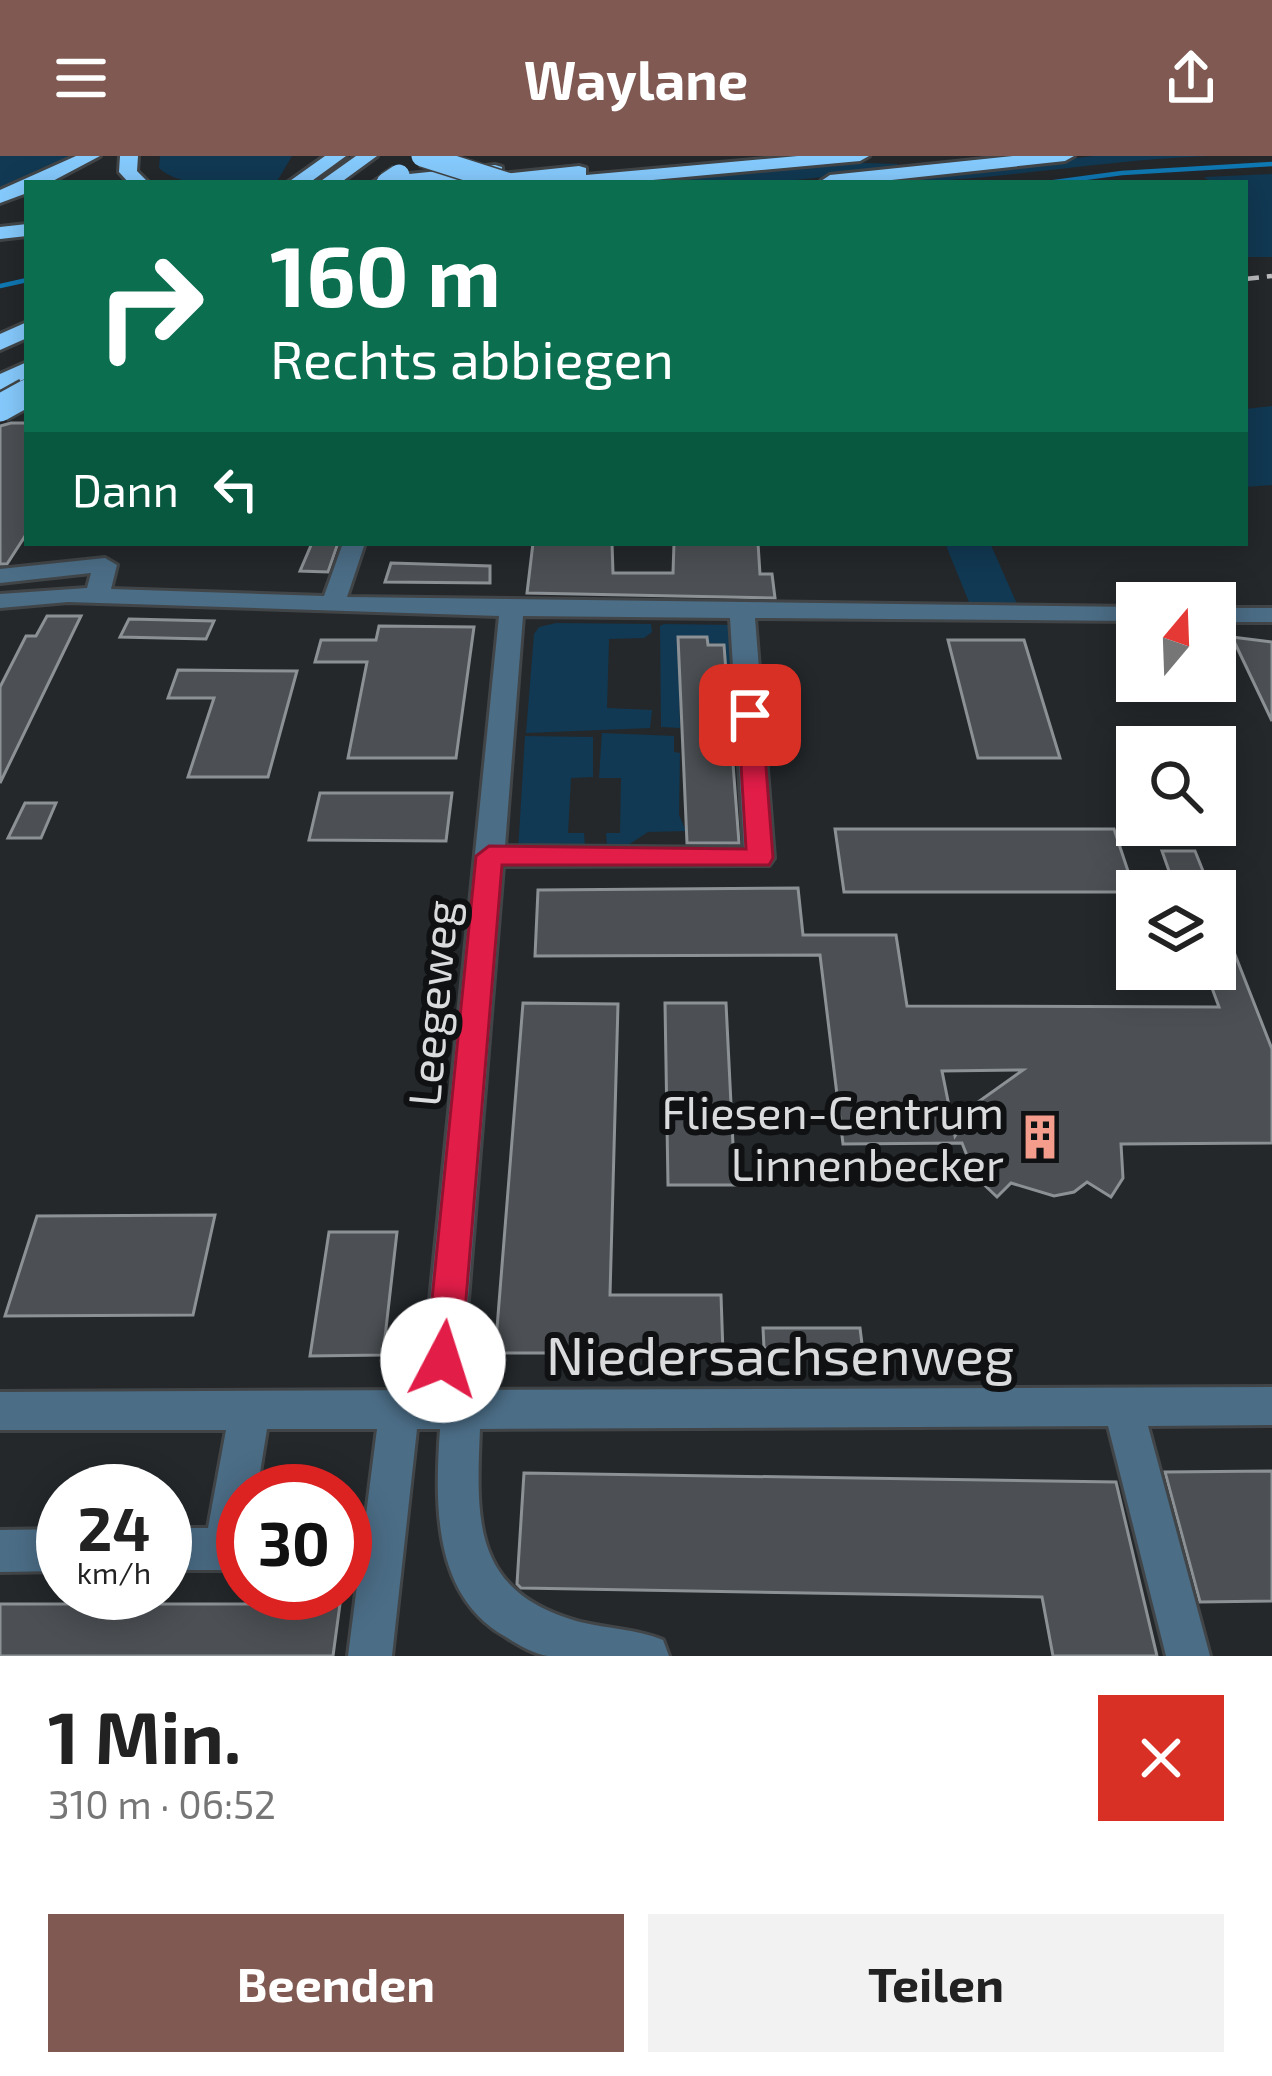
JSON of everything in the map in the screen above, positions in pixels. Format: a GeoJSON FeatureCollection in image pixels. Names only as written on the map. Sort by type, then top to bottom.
{"type":"FeatureCollection","features":[{"type":"Feature","properties":{"kind":"highway"},"geometry":{"type":"LineString","coordinates":[[39,180],[91,156]]}},
{"type":"Feature","properties":{"kind":"highway"},"geometry":{"type":"LineString","coordinates":[[297,180],[325,156]]}},
{"type":"Feature","properties":{"kind":"highway"},"geometry":{"type":"LineString","coordinates":[[298,180],[337,156]]}},
{"type":"Feature","properties":{"kind":"highway"},"geometry":{"type":"LineString","coordinates":[[332,180],[368,156]]}},
{"type":"Feature","properties":{"kind":"highway"},"geometry":{"type":"LineString","coordinates":[[390,174],[423,156],[498,180]]}},
{"type":"Feature","properties":{"kind":"highway"},"geometry":{"type":"LineString","coordinates":[[555,174],[656,156]]}},
{"type":"Feature","properties":{"kind":"highway"},"geometry":{"type":"LineString","coordinates":[[504,180],[750,156]]}},
{"type":"Feature","properties":{"kind":"highway"},"geometry":{"type":"LineString","coordinates":[[390,174],[555,174],[860,156]]}},
{"type":"Feature","properties":{"kind":"highway"},"geometry":{"type":"LineString","coordinates":[[841,180],[1065,156]]}},
{"type":"Feature","properties":{"kind":"highway"},"geometry":{"type":"LineString","coordinates":[[555,174],[603,157]]}},
{"type":"Feature","properties":{"kind":"highway"},"geometry":{"type":"LineString","coordinates":[[861,180],[879,176]]}},
{"type":"Feature","properties":{"kind":"highway"},"geometry":{"type":"LineString","coordinates":[[0,365],[19,339]]}},
{"type":"Feature","properties":{"kind":"street"},"geometry":{"type":"LineString","coordinates":[[333,604],[353,546]]}},
{"type":"Feature","properties":{"kind":"street"},"geometry":{"type":"LineString","coordinates":[[0,576],[105,565],[112,601]]}},
{"type":"Feature","properties":{"kind":"street"},"geometry":{"type":"LineString","coordinates":[[0,601],[1116,614]]}},
{"type":"Feature","properties":{"kind":"street","name":"Leegeweg"},"geometry":{"type":"LineString","coordinates":[[433,1406],[512,609]]}},
{"type":"Feature","properties":{"kind":"street"},"geometry":{"type":"LineString","coordinates":[[489,856],[759,858],[742,611]]}},
{"type":"Feature","properties":{"kind":"street"},"geometry":{"type":"LineString","coordinates":[[1236,615],[1272,615]]}},
{"type":"Feature","properties":{"kind":"street"},"geometry":{"type":"LineString","coordinates":[[370,1656],[433,1406]]}},
{"type":"Feature","properties":{"kind":"street"},"geometry":{"type":"LineString","coordinates":[[433,1406],[455,1480],[463,1549],[478,1590],[513,1621],[578,1647],[647,1656]]}},
{"type":"Feature","properties":{"kind":"street","name":"Niedersachsenweg"},"geometry":{"type":"LineString","coordinates":[[0,1411],[1272,1406]]}},
{"type":"Feature","properties":{"kind":"street"},"geometry":{"type":"LineString","coordinates":[[1123,1407],[1188,1656]]}},
{"type":"Feature","properties":{"kind":"street"},"geometry":{"type":"LineString","coordinates":[[192,1549],[226,1549],[250,1408]]}},
{"type":"Feature","properties":{"kind":"street"},"geometry":{"type":"LineString","coordinates":[[0,1551],[36,1550]]}},
{"type":"Feature","properties":{"kind":"shaded area"},"geometry":{"type":"Polygon","coordinates":[[[0,156],[74,156],[0,190],[0,156]]]}},
{"type":"Feature","properties":{"kind":"shaded area"},"geometry":{"type":"Polygon","coordinates":[[[160,156],[292,156],[278,180],[184,180],[159,168],[160,156]]]}},
{"type":"Feature","properties":{"kind":"shaded area"},"geometry":{"type":"Polygon","coordinates":[[[1093,156],[1209,156],[957,179],[897,180],[1093,156]]]}},
{"type":"Feature","properties":{"kind":"shaded area"},"geometry":{"type":"Polygon","coordinates":[[[865,163],[897,164],[902,169],[795,180],[661,180],[865,163]]]}},
{"type":"Feature","properties":{"kind":"shaded area"},"geometry":{"type":"Polygon","coordinates":[[[1272,174],[1272,257],[1248,257],[1248,180],[1204,177],[1272,174]]]}},
{"type":"Feature","properties":{"kind":"shaded area"},"geometry":{"type":"Polygon","coordinates":[[[1272,406],[1272,485],[1248,487],[1248,409],[1272,406]]]}},
{"type":"Feature","properties":{"kind":"shaded area"},"geometry":{"type":"Polygon","coordinates":[[[946,546],[991,546],[1017,604],[969,602],[946,546]]]}},
{"type":"Feature","properties":{"kind":"shaded area"},"geometry":{"type":"Polygon","coordinates":[[[651,624],[652,632],[644,638],[609,639],[607,708],[652,710],[650,728],[526,733],[534,634],[539,627],[651,624]]]}},
{"type":"Feature","properties":{"kind":"shaded area"},"geometry":{"type":"Polygon","coordinates":[[[734,625],[741,726],[731,725],[724,644],[709,643],[707,637],[678,636],[680,728],[661,727],[660,626],[734,625]]]}},
{"type":"Feature","properties":{"kind":"shaded area"},"geometry":{"type":"Polygon","coordinates":[[[602,733],[674,736],[674,752],[680,753],[679,815],[686,831],[648,832],[625,847],[607,845],[606,833],[620,833],[621,778],[599,778],[602,733]]]}},
{"type":"Feature","properties":{"kind":"shaded area"},"geometry":{"type":"Polygon","coordinates":[[[525,736],[593,737],[593,777],[571,778],[568,833],[584,833],[585,848],[518,852],[525,736]]]}},
{"type":"Feature","properties":{"kind":"building"},"geometry":{"type":"Polygon","coordinates":[[[24,423],[24,538],[7,564],[0,564],[0,426],[24,423]]]}},
{"type":"Feature","properties":{"kind":"building"},"geometry":{"type":"Polygon","coordinates":[[[311,546],[337,546],[328,572],[300,571],[311,546]]]}},
{"type":"Feature","properties":{"kind":"building"},"geometry":{"type":"Polygon","coordinates":[[[533,546],[612,546],[613,573],[673,573],[674,546],[758,546],[760,574],[772,574],[775,598],[527,593],[533,546]]]}},
{"type":"Feature","properties":{"kind":"building"},"geometry":{"type":"Polygon","coordinates":[[[391,563],[490,566],[490,583],[385,582],[391,563]]]}},
{"type":"Feature","properties":{"kind":"building"},"geometry":{"type":"Polygon","coordinates":[[[47,616],[81,616],[0,783],[0,687],[26,636],[36,636],[47,616]]]}},
{"type":"Feature","properties":{"kind":"building"},"geometry":{"type":"Polygon","coordinates":[[[129,619],[214,621],[206,639],[120,637],[129,619]]]}},
{"type":"Feature","properties":{"kind":"building"},"geometry":{"type":"Polygon","coordinates":[[[379,626],[474,627],[456,758],[348,758],[367,662],[315,662],[321,640],[376,640],[379,626]]]}},
{"type":"Feature","properties":{"kind":"building"},"geometry":{"type":"Polygon","coordinates":[[[678,637],[707,637],[708,645],[724,645],[739,843],[687,843],[678,637]]]}},
{"type":"Feature","properties":{"kind":"building"},"geometry":{"type":"Polygon","coordinates":[[[1236,638],[1272,642],[1272,721],[1236,645],[1236,638]]]}},
{"type":"Feature","properties":{"kind":"building"},"geometry":{"type":"Polygon","coordinates":[[[948,640],[1024,640],[1060,758],[978,758],[948,640]]]}},
{"type":"Feature","properties":{"kind":"building"},"geometry":{"type":"Polygon","coordinates":[[[178,670],[297,671],[268,777],[188,777],[214,698],[168,698],[178,670]]]}},
{"type":"Feature","properties":{"kind":"building"},"geometry":{"type":"Polygon","coordinates":[[[320,793],[452,793],[446,841],[309,840],[320,793]]]}},
{"type":"Feature","properties":{"kind":"building"},"geometry":{"type":"Polygon","coordinates":[[[25,803],[56,803],[41,838],[8,838],[25,803]]]}},
{"type":"Feature","properties":{"kind":"building"},"geometry":{"type":"Polygon","coordinates":[[[835,829],[1114,829],[1128,870],[1116,870],[1116,892],[844,892],[835,829]]]}},
{"type":"Feature","properties":{"kind":"building"},"geometry":{"type":"Polygon","coordinates":[[[1162,851],[1195,851],[1203,870],[1169,870],[1162,851]]]}},
{"type":"Feature","properties":{"kind":"building"},"geometry":{"type":"Polygon","coordinates":[[[798,888],[803,935],[896,935],[907,1006],[1219,1007],[1213,990],[1236,990],[1236,957],[1272,1049],[1272,1143],[1121,1144],[1123,1178],[1111,1197],[1087,1182],[1074,1192],[1054,1196],[1011,1183],[997,1197],[975,1176],[962,1143],[843,1144],[820,955],[535,956],[538,890],[798,888]],[[1023,1070],[942,1071],[955,1136],[978,1102],[1023,1070]]]}},
{"type":"Feature","properties":{"kind":"building"},"geometry":{"type":"Polygon","coordinates":[[[523,1003],[618,1004],[610,1295],[721,1295],[723,1353],[495,1353],[523,1003]]]}},
{"type":"Feature","properties":{"kind":"building"},"geometry":{"type":"Polygon","coordinates":[[[665,1003],[726,1003],[735,1185],[668,1185],[665,1003]]]}},
{"type":"Feature","properties":{"kind":"building"},"geometry":{"type":"Polygon","coordinates":[[[215,1215],[193,1315],[5,1316],[37,1216],[215,1215]]]}},
{"type":"Feature","properties":{"kind":"building"},"geometry":{"type":"Polygon","coordinates":[[[329,1232],[397,1232],[383,1355],[310,1356],[329,1232]]]}},
{"type":"Feature","properties":{"kind":"building"},"geometry":{"type":"Polygon","coordinates":[[[763,1328],[860,1328],[863,1352],[764,1348],[763,1328]]]}},
{"type":"Feature","properties":{"kind":"building"},"geometry":{"type":"Polygon","coordinates":[[[1272,1471],[1272,1601],[1200,1602],[1165,1472],[1272,1471]]]}},
{"type":"Feature","properties":{"kind":"building"},"geometry":{"type":"Polygon","coordinates":[[[524,1473],[1116,1482],[1157,1656],[1053,1656],[1042,1597],[521,1588],[517,1584],[524,1473]]]}},
{"type":"Feature","properties":{"kind":"building"},"geometry":{"type":"Polygon","coordinates":[[[0,1604],[36,1604],[36,1620],[192,1620],[192,1604],[216,1604],[216,1620],[338,1620],[333,1656],[0,1656],[0,1604]]]}},
{"type":"Feature","properties":{"kind":"waterway"},"geometry":{"type":"LineString","coordinates":[[1070,180],[1272,164]]}},
{"type":"Feature","properties":{"kind":"waterway"},"geometry":{"type":"LineString","coordinates":[[0,286],[24,281]]}},
{"type":"Feature","properties":{"kind":"railway"},"geometry":{"type":"LineString","coordinates":[[1248,279],[1272,276]]}},
{"type":"Feature","properties":{"kind":"railway"},"geometry":{"type":"LineString","coordinates":[[0,406],[24,403]]}},
{"type":"Feature","properties":{"kind":"place","name":"Fliesen-Centrum Linnenbecker"},"geometry":{"type":"Point","coordinates":[1040,1137]}},
{"type":"Feature","properties":{"kind":"route"},"geometry":{"type":"LineString","coordinates":[[443,1360],[489,856],[759,858],[750,715]]}}]}
